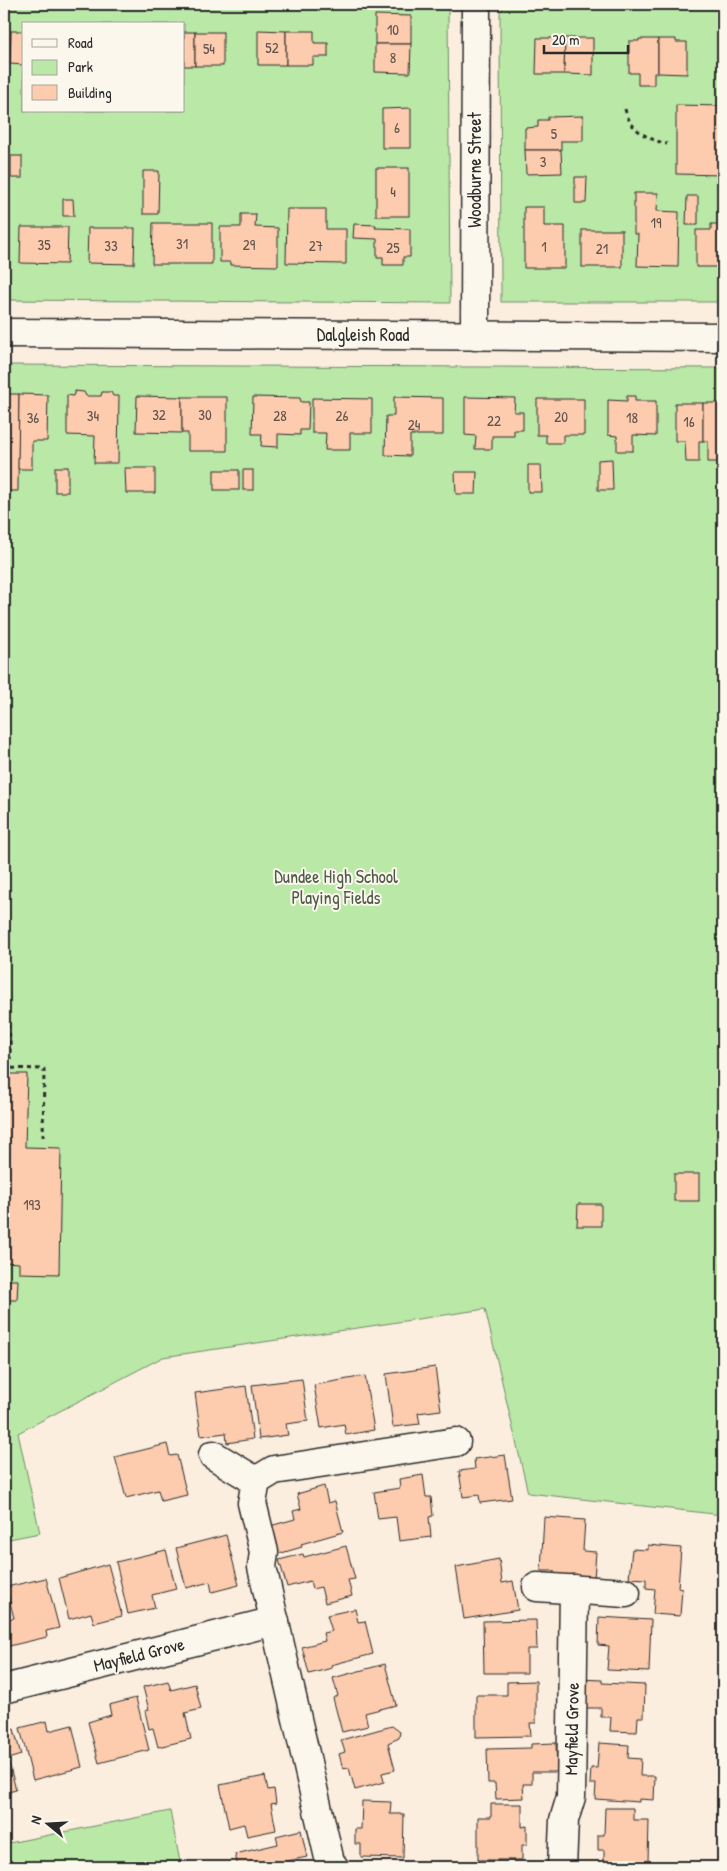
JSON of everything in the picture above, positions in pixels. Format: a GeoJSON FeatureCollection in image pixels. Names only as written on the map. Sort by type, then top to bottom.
{"type":"FeatureCollection","features":[{"type":"Feature","properties":{"kind":"street","name":"Woodburne Street"},"geometry":{"type":"LineString","coordinates":[[475,336],[476,4]]}},
{"type":"Feature","properties":{"kind":"street","name":"Dalgleish Road"},"geometry":{"type":"LineString","coordinates":[[4,334],[723,337]]}},
{"type":"Feature","properties":{"kind":"street"},"geometry":{"type":"LineString","coordinates":[[334,1867],[330,1862],[262,1567],[264,1552],[252,1503],[256,1481],[274,1470],[456,1442]]}},
{"type":"Feature","properties":{"kind":"street"},"geometry":{"type":"LineString","coordinates":[[213,1454],[256,1481]]}},
{"type":"Feature","properties":{"kind":"street"},"geometry":{"type":"LineString","coordinates":[[537,1587],[626,1593]]}},
{"type":"Feature","properties":{"kind":"street","name":"Mayfield Grove"},"geometry":{"type":"LineString","coordinates":[[562,1867],[564,1820],[571,1796],[574,1589]]}},
{"type":"Feature","properties":{"kind":"street","name":"Mayfield Grove"},"geometry":{"type":"LineString","coordinates":[[4,1689],[275,1621]]}},
{"type":"Feature","properties":{"kind":"path"},"geometry":{"type":"LineString","coordinates":[[625,109],[628,120],[638,131],[652,140],[667,144]]}},
{"type":"Feature","properties":{"kind":"path"},"geometry":{"type":"LineString","coordinates":[[4,993],[10,1039],[10,1068]]}},
{"type":"Feature","properties":{"kind":"path"},"geometry":{"type":"LineString","coordinates":[[4,1038],[10,1039]]}},
{"type":"Feature","properties":{"kind":"path"},"geometry":{"type":"LineString","coordinates":[[4,1068],[44,1069],[43,1140]]}},
{"type":"Feature","properties":{"kind":"green space"},"geometry":{"type":"Polygon","coordinates":[[[4,4],[448,4],[450,303],[4,300],[4,4]]]}},
{"type":"Feature","properties":{"kind":"green space"},"geometry":{"type":"Polygon","coordinates":[[[506,4],[723,4],[723,302],[501,302],[500,12],[506,4]]]}},
{"type":"Feature","properties":{"kind":"green space","name":"Dundee High School Playing Fields"},"geometry":{"type":"Polygon","coordinates":[[[4,365],[723,368],[723,1515],[528,1493],[485,1309],[163,1357],[18,1433],[40,1533],[4,1540],[4,365]]]}},
{"type":"Feature","properties":{"kind":"green space"},"geometry":{"type":"Polygon","coordinates":[[[170,1811],[181,1867],[4,1867],[4,1844],[170,1811]]]}},
{"type":"Feature","properties":{"kind":"building"},"geometry":{"type":"Polygon","coordinates":[[[375,15],[411,16],[411,44],[375,44],[375,15]]]}},
{"type":"Feature","properties":{"kind":"building"},"geometry":{"type":"Polygon","coordinates":[[[258,30],[286,31],[286,65],[258,65],[258,30]]]}},
{"type":"Feature","properties":{"kind":"building"},"geometry":{"type":"Polygon","coordinates":[[[4,31],[11,31],[10,64],[4,64],[4,31]]]}},
{"type":"Feature","properties":{"kind":"building"},"geometry":{"type":"Polygon","coordinates":[[[11,31],[22,31],[22,65],[10,64],[11,31]]]}},
{"type":"Feature","properties":{"kind":"building"},"geometry":{"type":"Polygon","coordinates":[[[286,31],[314,31],[314,43],[328,43],[328,57],[313,57],[313,65],[286,65],[286,31]]]}},
{"type":"Feature","properties":{"kind":"building"},"geometry":{"type":"Polygon","coordinates":[[[185,32],[195,32],[195,66],[185,66],[185,32]]]}},
{"type":"Feature","properties":{"kind":"building"},"geometry":{"type":"Polygon","coordinates":[[[195,32],[223,32],[223,66],[195,66],[195,32]]]}},
{"type":"Feature","properties":{"kind":"building"},"geometry":{"type":"Polygon","coordinates":[[[537,38],[565,38],[564,74],[536,74],[537,38]]]}},
{"type":"Feature","properties":{"kind":"building"},"geometry":{"type":"Polygon","coordinates":[[[565,38],[593,38],[593,75],[564,74],[565,38]]]}},
{"type":"Feature","properties":{"kind":"building"},"geometry":{"type":"Polygon","coordinates":[[[639,39],[658,39],[658,73],[654,73],[654,85],[638,85],[638,73],[629,73],[629,41],[639,41],[639,39]]]}},
{"type":"Feature","properties":{"kind":"building"},"geometry":{"type":"Polygon","coordinates":[[[658,39],[676,39],[676,42],[687,42],[687,74],[658,73],[658,39]]]}},
{"type":"Feature","properties":{"kind":"building"},"geometry":{"type":"Polygon","coordinates":[[[723,41],[723,73],[722,73],[723,41]]]}},
{"type":"Feature","properties":{"kind":"building"},"geometry":{"type":"Polygon","coordinates":[[[375,44],[411,44],[410,73],[375,72],[375,44]]]}},
{"type":"Feature","properties":{"kind":"building"},"geometry":{"type":"Polygon","coordinates":[[[676,105],[723,106],[723,175],[676,174],[676,105]]]}},
{"type":"Feature","properties":{"kind":"building"},"geometry":{"type":"Polygon","coordinates":[[[411,108],[411,148],[382,148],[382,109],[411,108]]]}},
{"type":"Feature","properties":{"kind":"building"},"geometry":{"type":"Polygon","coordinates":[[[583,116],[583,141],[561,141],[561,150],[525,150],[525,128],[538,127],[538,120],[548,120],[548,117],[583,116]]]}},
{"type":"Feature","properties":{"kind":"building"},"geometry":{"type":"Polygon","coordinates":[[[525,150],[561,150],[562,173],[526,174],[525,150]]]}},
{"type":"Feature","properties":{"kind":"building"},"geometry":{"type":"Polygon","coordinates":[[[11,156],[22,156],[22,178],[11,178],[11,156]]]}},
{"type":"Feature","properties":{"kind":"building"},"geometry":{"type":"Polygon","coordinates":[[[376,168],[409,168],[409,216],[376,216],[376,168]]]}},
{"type":"Feature","properties":{"kind":"building"},"geometry":{"type":"Polygon","coordinates":[[[143,171],[159,171],[158,214],[143,214],[143,171]]]}},
{"type":"Feature","properties":{"kind":"building"},"geometry":{"type":"Polygon","coordinates":[[[575,177],[587,177],[586,203],[575,203],[575,177]]]}},
{"type":"Feature","properties":{"kind":"building"},"geometry":{"type":"Polygon","coordinates":[[[634,193],[658,193],[657,211],[679,212],[678,267],[637,266],[638,234],[634,234],[634,193]]]}},
{"type":"Feature","properties":{"kind":"building"},"geometry":{"type":"Polygon","coordinates":[[[687,196],[698,196],[698,225],[686,225],[687,196]]]}},
{"type":"Feature","properties":{"kind":"building"},"geometry":{"type":"Polygon","coordinates":[[[63,199],[73,199],[74,216],[63,216],[63,199]]]}},
{"type":"Feature","properties":{"kind":"building"},"geometry":{"type":"Polygon","coordinates":[[[524,207],[544,207],[544,226],[565,226],[565,268],[524,268],[524,207]]]}},
{"type":"Feature","properties":{"kind":"building"},"geometry":{"type":"Polygon","coordinates":[[[287,209],[326,209],[326,229],[346,229],[346,264],[286,263],[287,209]]]}},
{"type":"Feature","properties":{"kind":"building"},"geometry":{"type":"Polygon","coordinates":[[[241,214],[256,214],[255,227],[278,228],[278,266],[230,265],[230,262],[220,262],[220,227],[241,227],[241,214]]]}},
{"type":"Feature","properties":{"kind":"building"},"geometry":{"type":"Polygon","coordinates":[[[721,216],[723,216],[723,267],[696,267],[696,230],[711,230],[711,224],[721,224],[721,216]]]}},
{"type":"Feature","properties":{"kind":"building"},"geometry":{"type":"Polygon","coordinates":[[[153,223],[212,223],[212,264],[152,264],[153,223]]]}},
{"type":"Feature","properties":{"kind":"building"},"geometry":{"type":"Polygon","coordinates":[[[354,224],[376,225],[375,228],[410,229],[410,257],[403,257],[403,265],[383,265],[383,257],[377,257],[377,239],[353,238],[354,224]]]}},
{"type":"Feature","properties":{"kind":"building"},"geometry":{"type":"Polygon","coordinates":[[[21,227],[68,227],[67,264],[20,263],[21,227]]]}},
{"type":"Feature","properties":{"kind":"building"},"geometry":{"type":"Polygon","coordinates":[[[88,228],[135,228],[134,264],[87,263],[88,228]]]}},
{"type":"Feature","properties":{"kind":"building"},"geometry":{"type":"Polygon","coordinates":[[[582,230],[622,230],[622,267],[582,267],[582,230]]]}},
{"type":"Feature","properties":{"kind":"building"},"geometry":{"type":"Polygon","coordinates":[[[75,391],[84,392],[86,396],[101,396],[102,392],[111,392],[113,396],[119,396],[118,463],[94,463],[95,436],[67,435],[67,395],[73,396],[75,391]]]}},
{"type":"Feature","properties":{"kind":"building"},"geometry":{"type":"Polygon","coordinates":[[[4,394],[19,394],[18,491],[5,491],[4,394]]]}},
{"type":"Feature","properties":{"kind":"building"},"geometry":{"type":"Polygon","coordinates":[[[19,394],[48,395],[47,441],[32,441],[32,469],[18,469],[19,394]]]}},
{"type":"Feature","properties":{"kind":"building"},"geometry":{"type":"Polygon","coordinates":[[[137,396],[182,397],[182,433],[136,432],[137,396]]]}},
{"type":"Feature","properties":{"kind":"building"},"geometry":{"type":"Polygon","coordinates":[[[627,396],[635,396],[635,401],[656,401],[656,436],[633,435],[633,451],[617,451],[617,436],[608,435],[608,400],[627,401],[627,396]]]}},
{"type":"Feature","properties":{"kind":"building"},"geometry":{"type":"Polygon","coordinates":[[[182,397],[227,397],[227,451],[188,451],[188,433],[182,433],[182,397]]]}},
{"type":"Feature","properties":{"kind":"building"},"geometry":{"type":"Polygon","coordinates":[[[253,397],[300,398],[301,402],[309,402],[308,430],[300,430],[300,435],[278,434],[278,447],[261,446],[262,434],[252,434],[253,397]]]}},
{"type":"Feature","properties":{"kind":"building"},"geometry":{"type":"Polygon","coordinates":[[[394,397],[443,398],[443,435],[410,435],[410,456],[385,455],[386,416],[394,416],[394,397]]]}},
{"type":"Feature","properties":{"kind":"building"},"geometry":{"type":"Polygon","coordinates":[[[465,397],[515,398],[514,412],[523,412],[523,430],[514,430],[514,436],[492,436],[492,449],[475,449],[476,436],[465,435],[465,397]]]}},
{"type":"Feature","properties":{"kind":"building"},"geometry":{"type":"Polygon","coordinates":[[[312,398],[372,399],[372,433],[350,433],[350,450],[325,450],[326,433],[312,433],[312,398]]]}},
{"type":"Feature","properties":{"kind":"building"},"geometry":{"type":"Polygon","coordinates":[[[537,399],[584,399],[584,435],[563,435],[563,443],[546,443],[546,435],[537,435],[537,399]]]}},
{"type":"Feature","properties":{"kind":"building"},"geometry":{"type":"Polygon","coordinates":[[[675,403],[703,403],[703,441],[699,441],[699,462],[686,462],[685,441],[675,441],[675,403]]]}},
{"type":"Feature","properties":{"kind":"building"},"geometry":{"type":"Polygon","coordinates":[[[703,403],[723,403],[722,462],[708,462],[708,441],[703,441],[703,403]]]}},
{"type":"Feature","properties":{"kind":"building"},"geometry":{"type":"Polygon","coordinates":[[[612,459],[613,490],[598,490],[598,460],[612,459]]]}},
{"type":"Feature","properties":{"kind":"building"},"geometry":{"type":"Polygon","coordinates":[[[528,465],[541,465],[542,492],[528,492],[528,465]]]}},
{"type":"Feature","properties":{"kind":"building"},"geometry":{"type":"Polygon","coordinates":[[[55,467],[68,467],[68,492],[55,492],[55,467]]]}},
{"type":"Feature","properties":{"kind":"building"},"geometry":{"type":"Polygon","coordinates":[[[125,468],[155,468],[155,493],[126,493],[125,468]]]}},
{"type":"Feature","properties":{"kind":"building"},"geometry":{"type":"Polygon","coordinates":[[[214,470],[239,470],[239,490],[214,490],[214,470]]]}},
{"type":"Feature","properties":{"kind":"building"},"geometry":{"type":"Polygon","coordinates":[[[243,470],[253,470],[253,490],[243,490],[243,470]]]}},
{"type":"Feature","properties":{"kind":"building"},"geometry":{"type":"Polygon","coordinates":[[[455,472],[477,472],[476,494],[456,494],[455,472]]]}},
{"type":"Feature","properties":{"kind":"building"},"geometry":{"type":"Polygon","coordinates":[[[4,1074],[27,1074],[25,1147],[61,1148],[59,1274],[19,1273],[19,1263],[4,1262],[4,1074]]]}},
{"type":"Feature","properties":{"kind":"building"},"geometry":{"type":"Polygon","coordinates":[[[674,1174],[699,1174],[699,1201],[674,1201],[674,1174]]]}},
{"type":"Feature","properties":{"kind":"building"},"geometry":{"type":"Polygon","coordinates":[[[578,1204],[601,1204],[601,1226],[577,1226],[578,1204]]]}},
{"type":"Feature","properties":{"kind":"building"},"geometry":{"type":"Polygon","coordinates":[[[5,1280],[18,1280],[17,1300],[5,1300],[5,1280]]]}},
{"type":"Feature","properties":{"kind":"building"},"geometry":{"type":"Polygon","coordinates":[[[435,1367],[441,1410],[418,1413],[420,1424],[393,1427],[386,1374],[435,1367]]]}},
{"type":"Feature","properties":{"kind":"building"},"geometry":{"type":"Polygon","coordinates":[[[365,1376],[374,1430],[346,1435],[344,1424],[321,1428],[314,1385],[365,1376]]]}},
{"type":"Feature","properties":{"kind":"building"},"geometry":{"type":"Polygon","coordinates":[[[302,1379],[308,1421],[286,1424],[288,1435],[259,1439],[252,1385],[302,1379]]]}},
{"type":"Feature","properties":{"kind":"building"},"geometry":{"type":"Polygon","coordinates":[[[246,1386],[253,1439],[227,1443],[226,1433],[201,1436],[195,1393],[246,1386]]]}},
{"type":"Feature","properties":{"kind":"building"},"geometry":{"type":"Polygon","coordinates":[[[167,1444],[170,1456],[177,1455],[187,1495],[161,1501],[158,1490],[126,1498],[115,1457],[167,1444]]]}},
{"type":"Feature","properties":{"kind":"building"},"geometry":{"type":"Polygon","coordinates":[[[505,1455],[512,1499],[480,1503],[479,1495],[463,1497],[459,1471],[475,1469],[474,1459],[505,1455]]]}},
{"type":"Feature","properties":{"kind":"building"},"geometry":{"type":"Polygon","coordinates":[[[423,1475],[426,1497],[431,1497],[433,1516],[429,1517],[431,1537],[399,1541],[396,1517],[378,1519],[374,1492],[400,1488],[399,1479],[423,1475]]]}},
{"type":"Feature","properties":{"kind":"building"},"geometry":{"type":"Polygon","coordinates":[[[324,1486],[328,1503],[335,1501],[343,1532],[301,1544],[302,1547],[278,1554],[270,1526],[295,1519],[293,1511],[301,1509],[297,1494],[324,1486]]]}},
{"type":"Feature","properties":{"kind":"building"},"geometry":{"type":"Polygon","coordinates":[[[544,1517],[585,1520],[583,1551],[596,1552],[594,1579],[554,1576],[554,1571],[541,1571],[544,1517]]]}},
{"type":"Feature","properties":{"kind":"building"},"geometry":{"type":"Polygon","coordinates":[[[226,1535],[239,1585],[212,1592],[210,1582],[186,1588],[176,1548],[226,1535]]]}},
{"type":"Feature","properties":{"kind":"building"},"geometry":{"type":"Polygon","coordinates":[[[648,1545],[681,1548],[678,1588],[682,1589],[680,1616],[653,1614],[655,1589],[646,1588],[646,1579],[629,1578],[632,1549],[648,1550],[648,1545]]]}},
{"type":"Feature","properties":{"kind":"building"},"geometry":{"type":"Polygon","coordinates":[[[346,1546],[355,1579],[348,1580],[352,1596],[325,1603],[321,1587],[312,1589],[310,1581],[287,1587],[279,1560],[303,1554],[304,1557],[346,1546]]]}},
{"type":"Feature","properties":{"kind":"building"},"geometry":{"type":"Polygon","coordinates":[[[166,1550],[176,1589],[152,1595],[155,1608],[128,1614],[116,1562],[166,1550]]]}},
{"type":"Feature","properties":{"kind":"building"},"geometry":{"type":"Polygon","coordinates":[[[499,1559],[502,1583],[513,1581],[518,1610],[464,1619],[456,1567],[499,1559]]]}},
{"type":"Feature","properties":{"kind":"building"},"geometry":{"type":"Polygon","coordinates":[[[108,1564],[122,1616],[94,1623],[91,1613],[69,1619],[59,1578],[108,1564]]]}},
{"type":"Feature","properties":{"kind":"building"},"geometry":{"type":"Polygon","coordinates":[[[46,1578],[59,1628],[46,1631],[47,1637],[9,1646],[4,1620],[14,1618],[6,1587],[46,1578]]]}},
{"type":"Feature","properties":{"kind":"building"},"geometry":{"type":"Polygon","coordinates":[[[355,1609],[358,1622],[365,1621],[373,1654],[331,1665],[332,1668],[309,1674],[302,1647],[325,1641],[323,1633],[332,1631],[327,1615],[355,1609]]]}},
{"type":"Feature","properties":{"kind":"building"},"geometry":{"type":"Polygon","coordinates":[[[599,1617],[651,1620],[649,1672],[607,1670],[609,1646],[598,1645],[599,1617]]]}},
{"type":"Feature","properties":{"kind":"building"},"geometry":{"type":"Polygon","coordinates":[[[536,1620],[537,1649],[527,1649],[527,1673],[484,1673],[483,1621],[536,1620]]]}},
{"type":"Feature","properties":{"kind":"building"},"geometry":{"type":"Polygon","coordinates":[[[385,1664],[396,1705],[365,1713],[368,1726],[342,1732],[333,1698],[338,1696],[333,1678],[385,1664]]]}},
{"type":"Feature","properties":{"kind":"building"},"geometry":{"type":"Polygon","coordinates":[[[578,1679],[602,1680],[602,1683],[645,1685],[644,1717],[638,1717],[637,1732],[610,1731],[611,1717],[601,1717],[601,1708],[577,1708],[578,1679]]]}},
{"type":"Feature","properties":{"kind":"building"},"geometry":{"type":"Polygon","coordinates":[[[168,1681],[171,1690],[195,1684],[201,1709],[185,1713],[191,1739],[158,1747],[153,1728],[149,1729],[145,1711],[149,1710],[143,1687],[168,1681]]]}},
{"type":"Feature","properties":{"kind":"building"},"geometry":{"type":"Polygon","coordinates":[[[536,1681],[536,1723],[530,1723],[531,1736],[476,1737],[476,1695],[507,1695],[507,1682],[536,1681]]]}},
{"type":"Feature","properties":{"kind":"building"},"geometry":{"type":"Polygon","coordinates":[[[136,1698],[149,1750],[99,1763],[88,1722],[111,1715],[109,1705],[136,1698]]]}},
{"type":"Feature","properties":{"kind":"building"},"geometry":{"type":"Polygon","coordinates":[[[47,1721],[49,1731],[72,1725],[82,1767],[33,1780],[20,1728],[47,1721]]]}},
{"type":"Feature","properties":{"kind":"building"},"geometry":{"type":"Polygon","coordinates":[[[392,1726],[400,1732],[399,1738],[388,1743],[395,1770],[382,1773],[384,1782],[355,1790],[349,1768],[343,1769],[339,1754],[345,1752],[341,1740],[392,1726]]]}},
{"type":"Feature","properties":{"kind":"building"},"geometry":{"type":"Polygon","coordinates":[[[14,1729],[21,1755],[8,1759],[16,1790],[4,1793],[4,1732],[14,1729]]]}},
{"type":"Feature","properties":{"kind":"building"},"geometry":{"type":"Polygon","coordinates":[[[556,1743],[557,1772],[532,1772],[532,1784],[523,1784],[524,1798],[496,1799],[495,1783],[488,1783],[487,1749],[531,1748],[531,1744],[556,1743]]]}},
{"type":"Feature","properties":{"kind":"building"},"geometry":{"type":"Polygon","coordinates":[[[599,1743],[629,1745],[628,1758],[641,1759],[640,1776],[655,1776],[654,1800],[639,1799],[639,1802],[595,1799],[596,1784],[590,1784],[591,1768],[597,1768],[599,1743]]]}},
{"type":"Feature","properties":{"kind":"building"},"geometry":{"type":"Polygon","coordinates":[[[265,1776],[268,1790],[274,1789],[276,1803],[271,1804],[276,1830],[247,1836],[244,1824],[229,1828],[220,1785],[265,1776]]]}},
{"type":"Feature","properties":{"kind":"building"},"geometry":{"type":"Polygon","coordinates":[[[362,1801],[391,1802],[390,1814],[404,1814],[403,1858],[361,1857],[361,1844],[355,1844],[355,1829],[361,1829],[362,1801]]]}},
{"type":"Feature","properties":{"kind":"building"},"geometry":{"type":"Polygon","coordinates":[[[491,1804],[522,1804],[522,1827],[527,1826],[527,1845],[522,1845],[522,1860],[478,1860],[478,1817],[491,1817],[491,1804]]]}},
{"type":"Feature","properties":{"kind":"building"},"geometry":{"type":"Polygon","coordinates":[[[605,1808],[633,1808],[633,1820],[649,1820],[648,1862],[604,1861],[604,1850],[598,1850],[598,1835],[604,1835],[605,1808]]]}},
{"type":"Feature","properties":{"kind":"building"},"geometry":{"type":"Polygon","coordinates":[[[301,1830],[307,1857],[282,1862],[283,1867],[238,1867],[235,1854],[278,1844],[276,1836],[301,1830]]]}}]}
